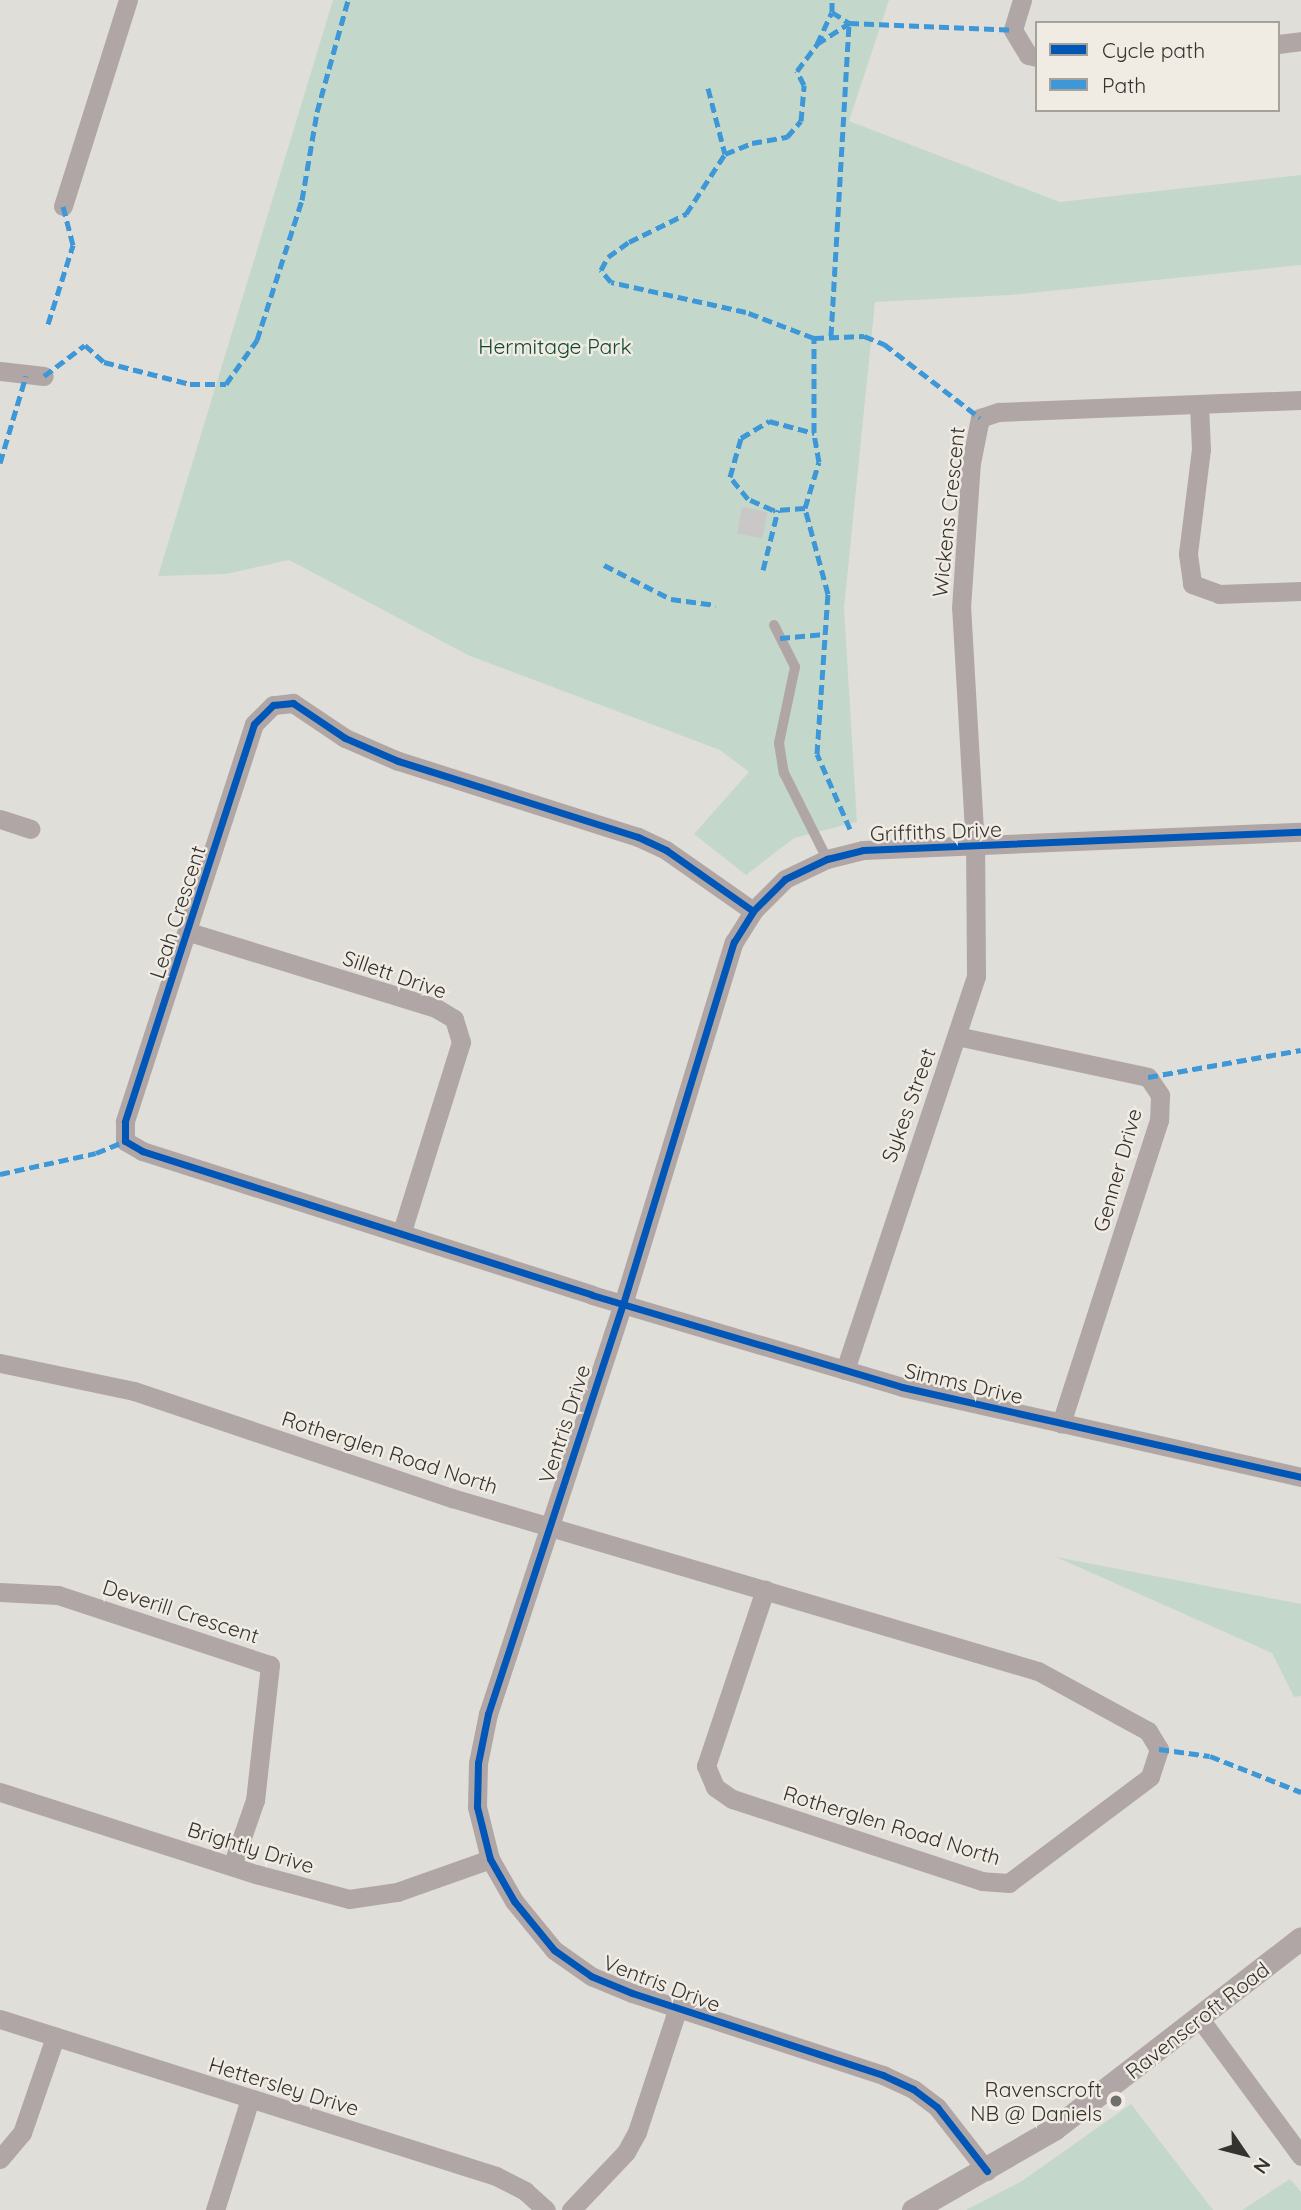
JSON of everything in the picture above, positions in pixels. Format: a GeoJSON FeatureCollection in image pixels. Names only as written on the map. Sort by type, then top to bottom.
{"type":"FeatureCollection","features":[{"type":"Feature","properties":{"kind":"street"},"geometry":{"type":"LineString","coordinates":[[63,206],[128,0]]}},
{"type":"Feature","properties":{"kind":"street"},"geometry":{"type":"LineString","coordinates":[[1022,0],[1013,30],[1028,55],[1035,57]]}},
{"type":"Feature","properties":{"kind":"street"},"geometry":{"type":"LineString","coordinates":[[1280,44],[1301,41]]}},
{"type":"Feature","properties":{"kind":"street"},"geometry":{"type":"LineString","coordinates":[[0,372],[44,376]]}},
{"type":"Feature","properties":{"kind":"street","name":"Wickens Crescent"},"geometry":{"type":"LineString","coordinates":[[975,848],[961,608],[971,463],[980,418],[999,412],[1301,400]]}},
{"type":"Feature","properties":{"kind":"street"},"geometry":{"type":"LineString","coordinates":[[1199,404],[1201,449],[1188,555],[1192,584],[1219,594],[1301,591]]}},
{"type":"Feature","properties":{"kind":"street","name":"Leah Crescent"},"geometry":{"type":"LineString","coordinates":[[623,1304],[402,1231],[142,1151],[125,1141],[125,1122],[189,932],[254,723],[273,705],[293,703],[345,738],[398,761],[666,850],[753,911]]}},
{"type":"Feature","properties":{"kind":"street"},"geometry":{"type":"LineString","coordinates":[[0,819],[30,829]]}},
{"type":"Feature","properties":{"kind":"street","name":"Griffiths Drive"},"geometry":{"type":"LineString","coordinates":[[623,1304],[734,942],[753,911],[785,879],[827,859],[863,850],[975,848],[1301,832]]}},
{"type":"Feature","properties":{"kind":"street","name":"Sykes Street"},"geometry":{"type":"LineString","coordinates":[[845,1370],[976,976],[975,848]]}},
{"type":"Feature","properties":{"kind":"street","name":"Sillett Drive"},"geometry":{"type":"LineString","coordinates":[[189,932],[436,1008],[454,1019],[461,1042],[402,1231]]}},
{"type":"Feature","properties":{"kind":"street","name":"Genner Drive"},"geometry":{"type":"LineString","coordinates":[[957,1036],[1148,1077],[1160,1095],[1159,1121],[1061,1424]]}},
{"type":"Feature","properties":{"kind":"street","name":"Simms Drive"},"geometry":{"type":"LineString","coordinates":[[623,1304],[845,1370],[1061,1424],[1301,1478]]}},
{"type":"Feature","properties":{"kind":"street","name":"Ventris Drive"},"geometry":{"type":"LineString","coordinates":[[623,1304],[488,1714],[478,1763],[477,1807],[490,1859],[514,1901],[554,1950],[591,1976],[677,2010],[883,2075],[913,2089],[937,2107],[987,2171]]}},
{"type":"Feature","properties":{"kind":"street","name":"Rotherglen Road North"},"geometry":{"type":"LineString","coordinates":[[0,1363],[134,1391],[549,1526],[765,1590],[1038,1671],[1149,1731],[1159,1749],[1150,1777],[1009,1883],[982,1881],[732,1799],[715,1787],[706,1766],[765,1590]]}},
{"type":"Feature","properties":{"kind":"street","name":"Deverill Crescent"},"geometry":{"type":"LineString","coordinates":[[0,1592],[58,1595],[270,1665],[255,1800],[232,1866]]}},
{"type":"Feature","properties":{"kind":"street","name":"Brightly Drive"},"geometry":{"type":"LineString","coordinates":[[0,1792],[232,1866],[349,1899],[397,1892],[490,1859]]}},
{"type":"Feature","properties":{"kind":"street","name":"Ravenscroft Road"},"geometry":{"type":"LineString","coordinates":[[913,2210],[987,2171],[1054,2129],[1200,2019],[1301,1938]]}},
{"type":"Feature","properties":{"kind":"street"},"geometry":{"type":"LineString","coordinates":[[571,2210],[626,2152],[637,2132],[677,2010]]}},
{"type":"Feature","properties":{"kind":"street","name":"Hettersley Drive"},"geometry":{"type":"LineString","coordinates":[[0,2019],[496,2176],[525,2191],[546,2210]]}},
{"type":"Feature","properties":{"kind":"street"},"geometry":{"type":"LineString","coordinates":[[1200,2019],[1301,2156]]}},
{"type":"Feature","properties":{"kind":"street"},"geometry":{"type":"LineString","coordinates":[[0,2159],[22,2133],[55,2037]]}},
{"type":"Feature","properties":{"kind":"street"},"geometry":{"type":"LineString","coordinates":[[215,2210],[250,2099]]}},
{"type":"Feature","properties":{"kind":"lane"},"geometry":{"type":"LineString","coordinates":[[774,625],[795,667],[792,700],[779,743],[784,773],[827,859]]}},
{"type":"Feature","properties":{"kind":"green space","name":"Hermitage Park"},"geometry":{"type":"Polygon","coordinates":[[[333,0],[889,0],[849,121],[1060,202],[1301,175],[1301,265],[1010,295],[875,302],[844,608],[857,822],[794,838],[746,875],[694,834],[749,772],[720,750],[470,656],[289,560],[226,574],[158,576],[333,0]]]}},
{"type":"Feature","properties":{"kind":"green space"},"geometry":{"type":"Polygon","coordinates":[[[1056,1557],[1301,1604],[1301,1696],[1294,1697],[1272,1653],[1056,1557]]]}},
{"type":"Feature","properties":{"kind":"green space"},"geometry":{"type":"Polygon","coordinates":[[[1131,2104],[1213,2210],[966,2210],[1022,2181],[1131,2104]]]}},
{"type":"Feature","properties":{"kind":"green space"},"geometry":{"type":"Polygon","coordinates":[[[1290,2179],[1301,2192],[1301,2210],[1242,2210],[1290,2179]]]}},
{"type":"Feature","properties":{"kind":"building"},"geometry":{"type":"Polygon","coordinates":[[[742,507],[768,512],[762,538],[737,534],[742,507]]]}},
{"type":"Feature","properties":{"kind":"marked path"},"geometry":{"type":"LineString","coordinates":[[44,376],[85,345],[104,362],[190,384],[226,384],[257,340],[302,200],[317,112],[348,0]]}},
{"type":"Feature","properties":{"kind":"marked path"},"geometry":{"type":"LineString","coordinates":[[814,338],[746,312],[611,282],[601,270],[608,257],[629,242],[686,214],[725,154],[752,143],[787,137],[801,121],[804,85],[797,71],[817,44],[832,12],[832,0]]}},
{"type":"Feature","properties":{"kind":"marked path"},"geometry":{"type":"LineString","coordinates":[[832,12],[849,23],[1013,30]]}},
{"type":"Feature","properties":{"kind":"marked path"},"geometry":{"type":"LineString","coordinates":[[817,44],[849,23]]}},
{"type":"Feature","properties":{"kind":"marked path"},"geometry":{"type":"LineString","coordinates":[[831,336],[849,23]]}},
{"type":"Feature","properties":{"kind":"marked path"},"geometry":{"type":"LineString","coordinates":[[708,88],[725,154]]}},
{"type":"Feature","properties":{"kind":"marked path"},"geometry":{"type":"LineString","coordinates":[[48,324],[73,245],[63,206]]}},
{"type":"Feature","properties":{"kind":"marked path"},"geometry":{"type":"LineString","coordinates":[[850,829],[817,754],[828,594],[805,508],[819,462],[814,433],[814,338],[864,336],[884,344],[980,418]]}},
{"type":"Feature","properties":{"kind":"marked path"},"geometry":{"type":"LineString","coordinates":[[0,463],[26,376]]}},
{"type":"Feature","properties":{"kind":"marked path"},"geometry":{"type":"LineString","coordinates":[[805,508],[773,510],[748,499],[730,477],[741,438],[769,421],[814,433]]}},
{"type":"Feature","properties":{"kind":"marked path"},"geometry":{"type":"LineString","coordinates":[[763,570],[778,510]]}},
{"type":"Feature","properties":{"kind":"marked path"},"geometry":{"type":"LineString","coordinates":[[604,565],[671,599],[716,605]]}},
{"type":"Feature","properties":{"kind":"marked path"},"geometry":{"type":"LineString","coordinates":[[780,638],[825,634]]}},
{"type":"Feature","properties":{"kind":"marked path"},"geometry":{"type":"LineString","coordinates":[[1148,1077],[1301,1050]]}},
{"type":"Feature","properties":{"kind":"marked path"},"geometry":{"type":"LineString","coordinates":[[0,1174],[96,1153],[125,1141]]}},
{"type":"Feature","properties":{"kind":"marked path"},"geometry":{"type":"LineString","coordinates":[[1159,1749],[1210,1756],[1301,1792]]}},
{"type":"Feature","properties":{"kind":"cycle path"},"geometry":{"type":"LineString","coordinates":[[753,911],[666,850],[638,837],[398,761],[345,738],[293,703],[273,705],[254,724],[125,1122],[125,1141],[142,1151],[592,1295],[902,1387],[1301,1477]]}},
{"type":"Feature","properties":{"kind":"cycle path"},"geometry":{"type":"LineString","coordinates":[[987,2171],[937,2107],[913,2089],[883,2075],[632,1993],[591,1976],[554,1950],[514,1901],[490,1859],[477,1807],[478,1763],[488,1714],[623,1304],[734,942],[753,911],[785,879],[827,859],[863,850],[1301,832]]}},
{"type":"Feature","properties":{"kind":"place","name":"Ravenscroft NB @ Daniels"},"geometry":{"type":"Point","coordinates":[1116,2101]}}]}
